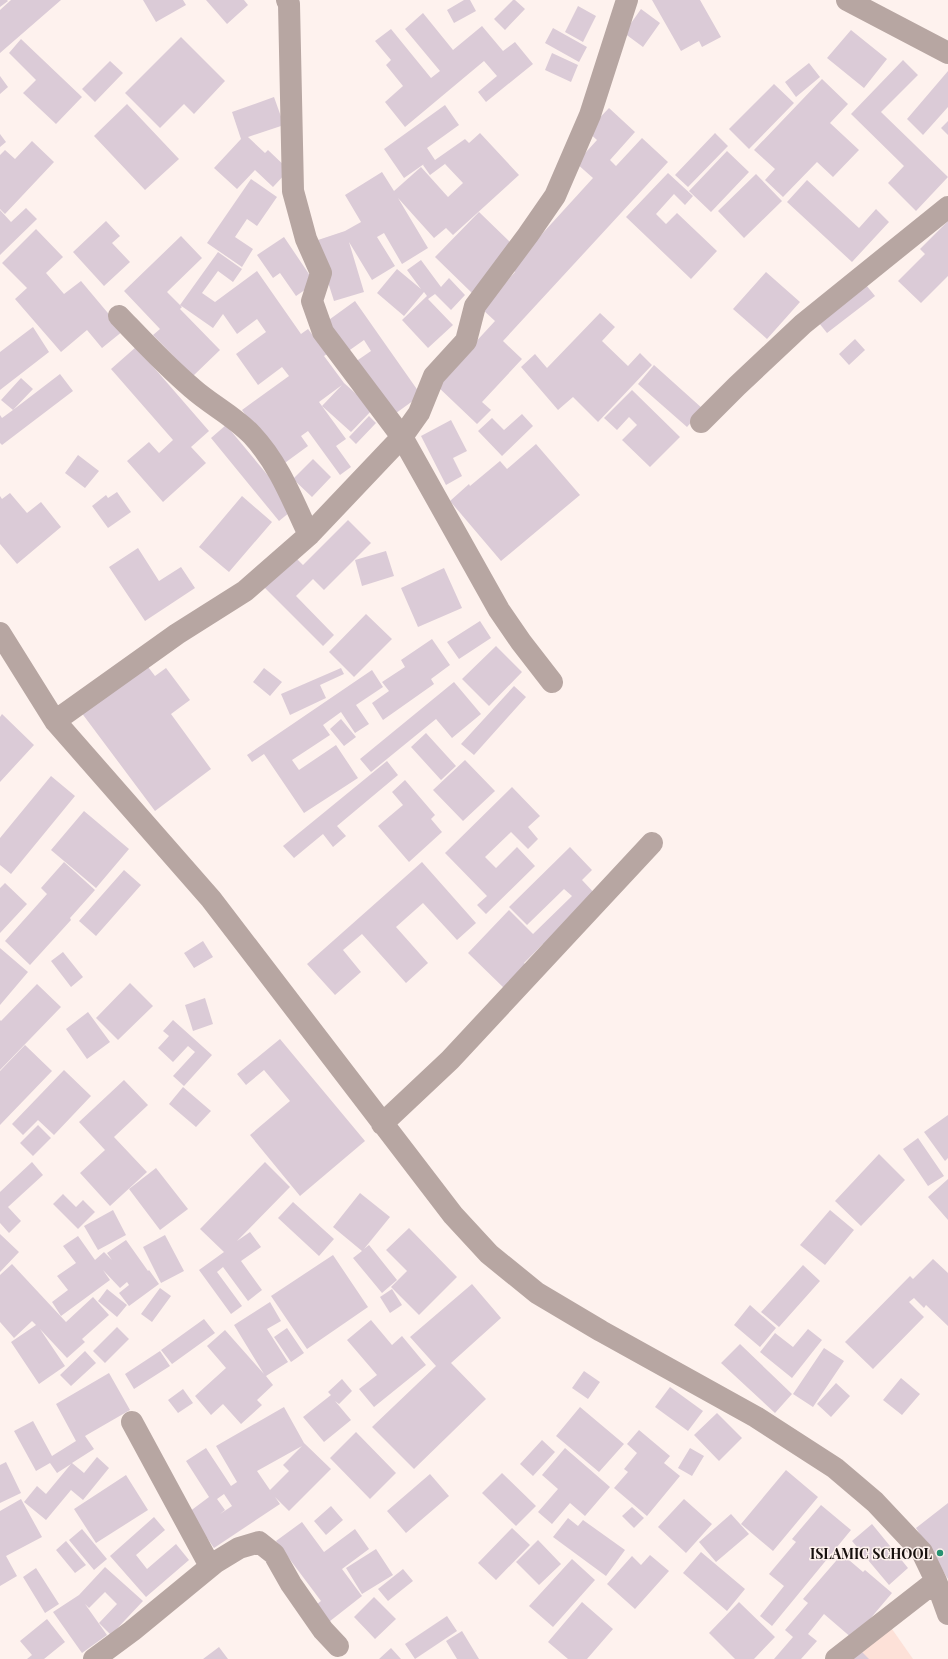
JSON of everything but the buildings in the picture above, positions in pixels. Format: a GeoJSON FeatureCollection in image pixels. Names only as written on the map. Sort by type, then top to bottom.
{"type":"FeatureCollection","features":[{"type":"Feature","properties":{"kind":"street"},"geometry":{"type":"LineString","coordinates":[[287,0],[289,4],[293,190],[306,239],[321,273],[312,301],[323,332],[402,436],[499,610],[521,642],[552,682]]}},
{"type":"Feature","properties":{"kind":"street"},"geometry":{"type":"LineString","coordinates":[[55,720],[177,634],[245,591],[309,535],[402,436],[419,413],[434,376],[466,341],[475,306],[555,196],[590,116],[627,0]]}},
{"type":"Feature","properties":{"kind":"street"},"geometry":{"type":"LineString","coordinates":[[847,0],[907,33],[948,53]]}},
{"type":"Feature","properties":{"kind":"street"},"geometry":{"type":"LineString","coordinates":[[701,422],[803,324],[948,207]]}},
{"type":"Feature","properties":{"kind":"street"},"geometry":{"type":"LineString","coordinates":[[119,316],[159,359],[194,390],[227,413],[252,435],[280,472],[309,535]]}},
{"type":"Feature","properties":{"kind":"street"},"geometry":{"type":"LineString","coordinates":[[0,633],[55,720],[210,899],[259,960],[382,1124],[453,1215],[489,1254],[537,1293],[601,1331],[756,1417],[835,1468],[875,1502],[922,1552],[936,1581],[948,1614]]}},
{"type":"Feature","properties":{"kind":"street"},"geometry":{"type":"LineString","coordinates":[[382,1124],[450,1060],[652,843]]}},
{"type":"Feature","properties":{"kind":"street"},"geometry":{"type":"LineString","coordinates":[[132,1422],[210,1566]]}},
{"type":"Feature","properties":{"kind":"street"},"geometry":{"type":"LineString","coordinates":[[94,1659],[132,1631],[210,1566],[239,1548],[258,1542],[274,1554],[291,1584],[322,1630],[338,1646]]}},
{"type":"Feature","properties":{"kind":"street"},"geometry":{"type":"LineString","coordinates":[[836,1659],[936,1581]]}},
{"type":"Feature","properties":{"kind":"shaded area"},"geometry":{"type":"Polygon","coordinates":[[[892,1629],[913,1659],[842,1659],[863,1642],[892,1629]]]}},
{"type":"Feature","properties":{"kind":"place","name":"ISLAMIC SCHOOL"},"geometry":{"type":"Point","coordinates":[940,1553]}}]}
